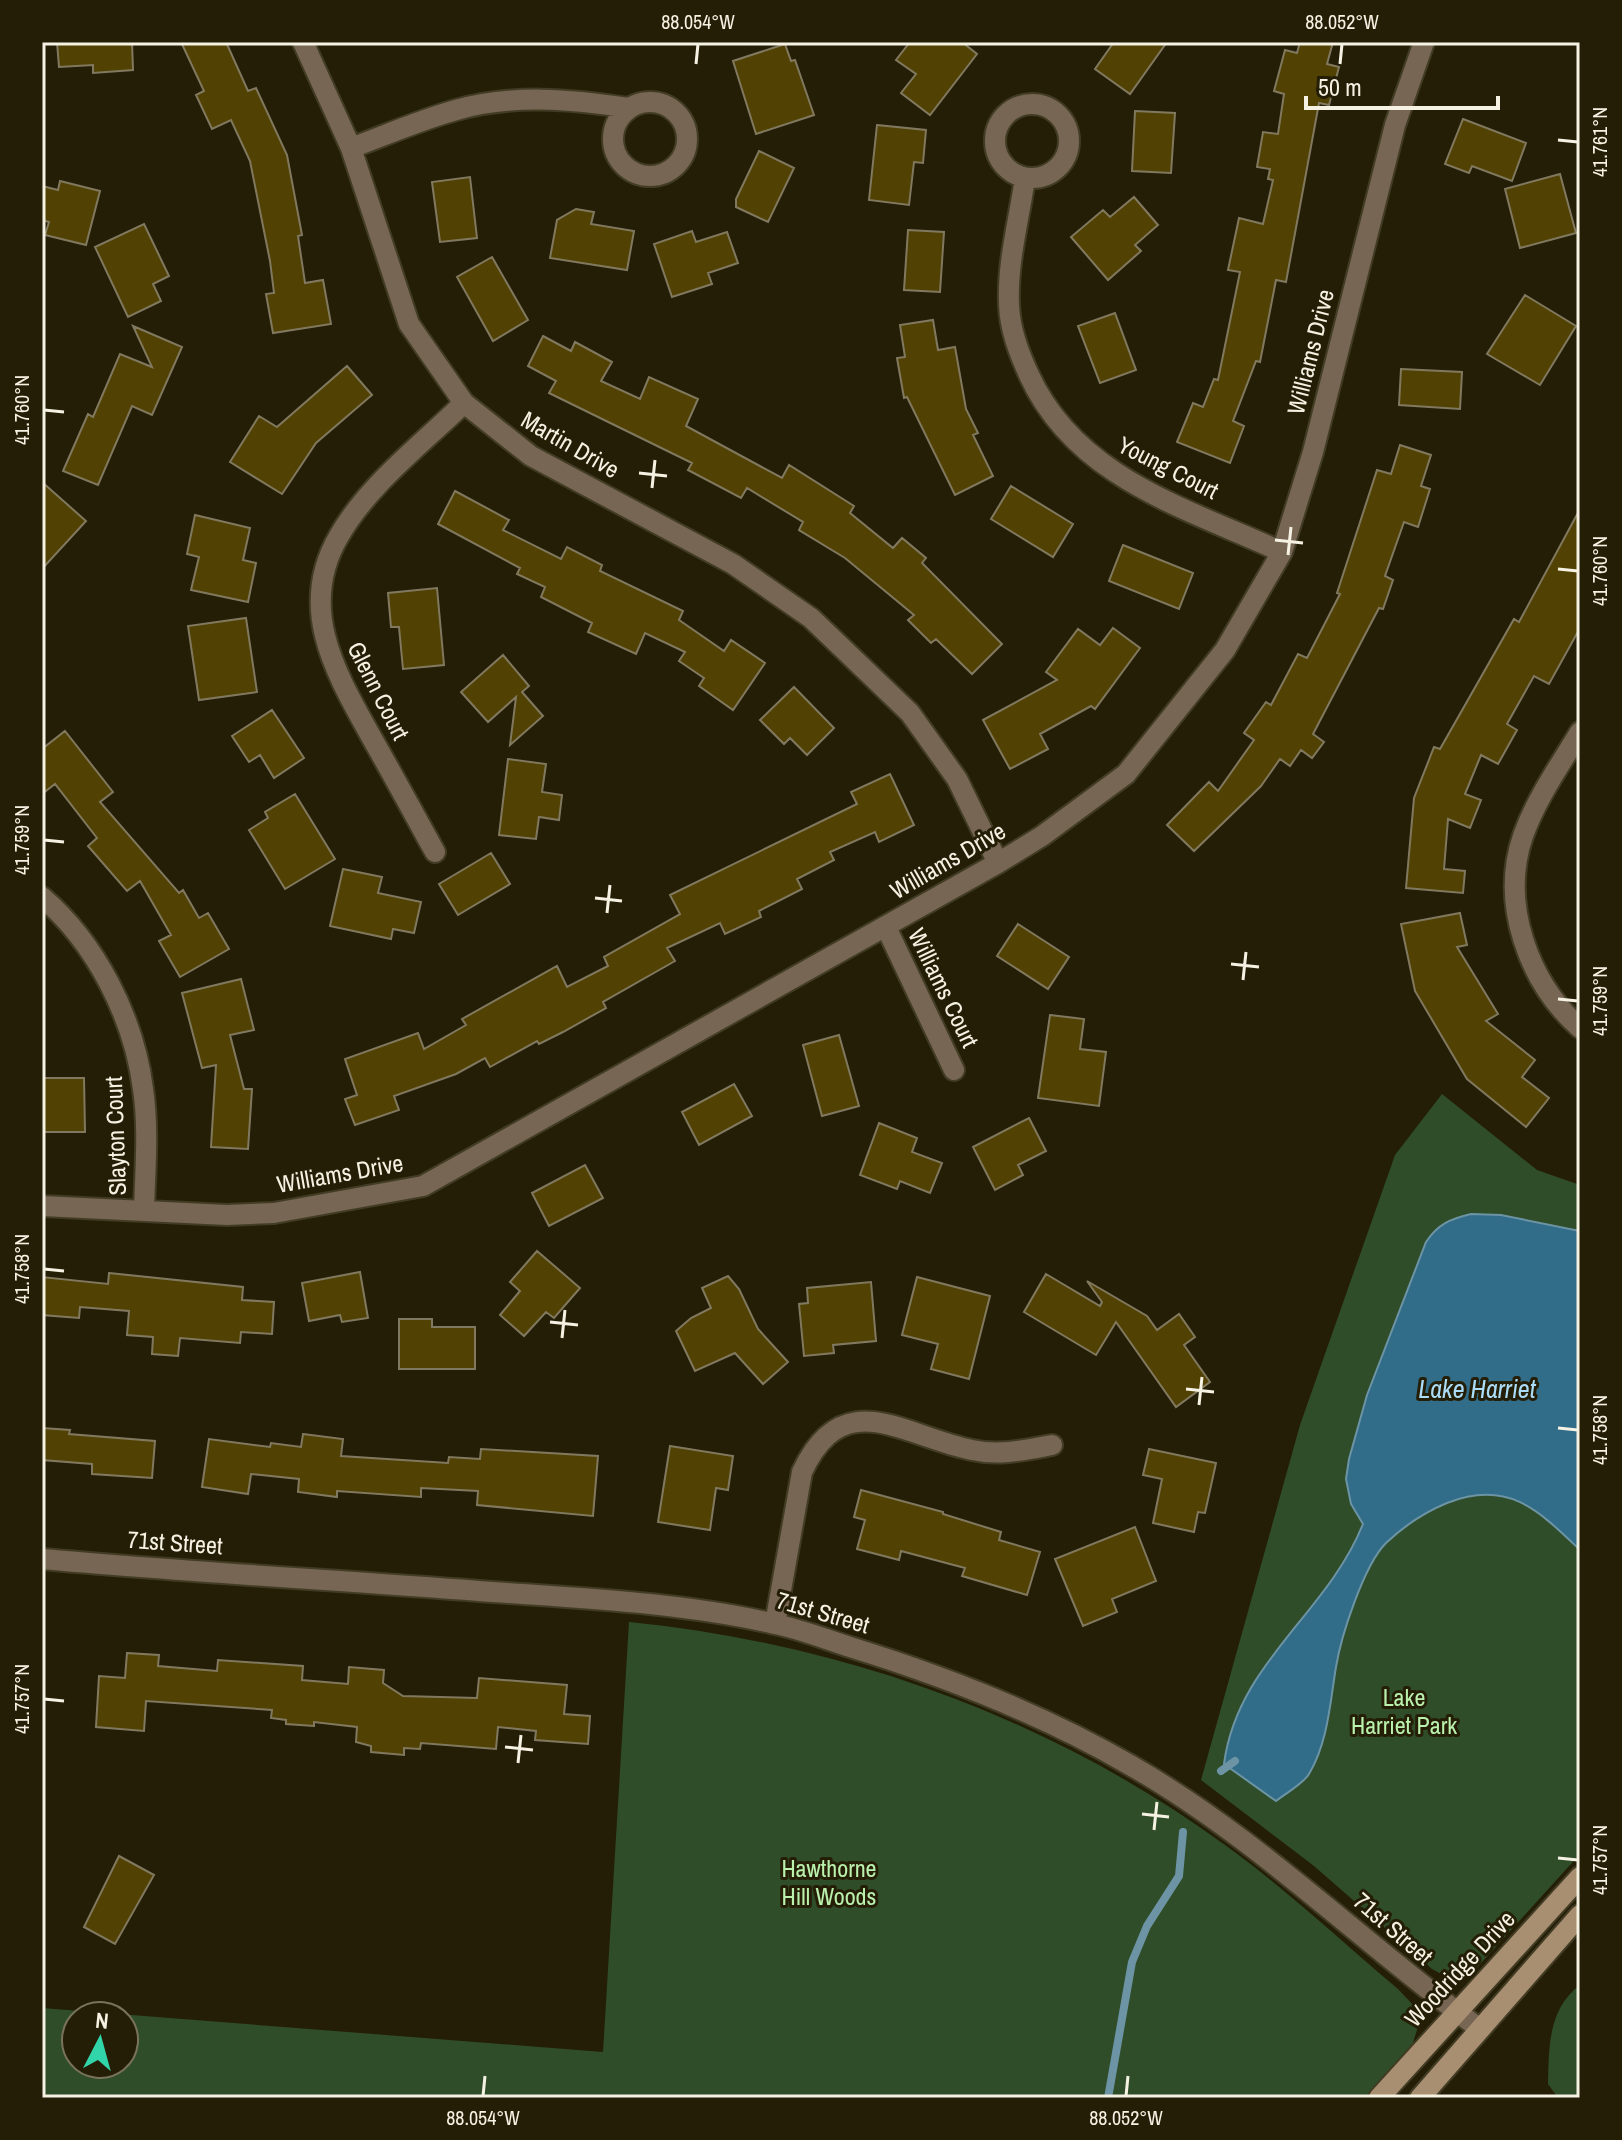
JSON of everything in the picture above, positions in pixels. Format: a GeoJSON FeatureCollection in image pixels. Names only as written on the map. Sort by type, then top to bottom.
{"type":"FeatureCollection","features":[{"type":"Feature","properties":{"kind":"street","name":"Martin Drive"},"geometry":{"type":"LineString","coordinates":[[303,42],[351,148],[409,324],[464,403],[531,456],[733,564],[811,618],[910,713],[957,779],[998,863]]}},
{"type":"Feature","properties":{"kind":"street","name":"Williams Drive"},"geometry":{"type":"LineString","coordinates":[[42,1206],[274,1213],[423,1186],[998,863],[1042,836],[1126,774],[1207,675],[1282,552],[1313,452],[1395,125],[1424,42]]}},
{"type":"Feature","properties":{"kind":"street"},"geometry":{"type":"LineString","coordinates":[[351,148],[481,104],[547,100],[628,108]]}},
{"type":"Feature","properties":{"kind":"street","name":"Young Court"},"geometry":{"type":"LineString","coordinates":[[1025,178],[1010,272],[1009,308],[1021,358],[1061,429],[1114,472],[1282,552]]}},
{"type":"Feature","properties":{"kind":"street","name":"Glenn Court"},"geometry":{"type":"LineString","coordinates":[[435,852],[333,669],[320,623],[320,592],[328,558],[350,519],[464,403]]}},
{"type":"Feature","properties":{"kind":"street"},"geometry":{"type":"LineString","coordinates":[[1580,732],[1523,837],[1517,896],[1525,952],[1549,992],[1580,1028]]}},
{"type":"Feature","properties":{"kind":"street","name":"Slayton Court"},"geometry":{"type":"LineString","coordinates":[[42,897],[59,911],[90,952],[113,991],[132,1038],[145,1112],[144,1211]]}},
{"type":"Feature","properties":{"kind":"street","name":"Williams Court"},"geometry":{"type":"LineString","coordinates":[[886,927],[954,1070]]}},
{"type":"Feature","properties":{"kind":"street"},"geometry":{"type":"LineString","coordinates":[[775,1624],[802,1472],[812,1451],[825,1436],[844,1423],[862,1420],[886,1424],[989,1452],[1016,1452],[1052,1445]]}},
{"type":"Feature","properties":{"kind":"street","name":"71st Street"},"geometry":{"type":"LineString","coordinates":[[42,1559],[611,1600],[775,1624],[966,1686],[1047,1721],[1125,1762],[1237,1834],[1480,2029]]}},
{"type":"Feature","properties":{"kind":"street","name":"Woodridge Drive"},"geometry":{"type":"LineString","coordinates":[[1379,2098],[1580,1877]]}},
{"type":"Feature","properties":{"kind":"street"},"geometry":{"type":"LineString","coordinates":[[1420,2098],[1580,1915]]}},
{"type":"Feature","properties":{"kind":"green space","name":"Lake Harriet Park"},"geometry":{"type":"Polygon","coordinates":[[[1442,1094],[1537,1170],[1580,1185],[1580,1854],[1472,1973],[1457,1978],[1432,1969],[1314,1866],[1201,1780],[1300,1425],[1395,1155],[1442,1094]]]}},
{"type":"Feature","properties":{"kind":"green space","name":"Hawthorne Hill Woods"},"geometry":{"type":"Polygon","coordinates":[[[629,1622],[709,1632],[865,1668],[1016,1724],[1088,1760],[1158,1800],[1248,1862],[1398,1989],[1414,2006],[1420,2020],[1413,2043],[1365,2098],[42,2098],[42,2008],[60,2009],[60,2080],[140,2080],[140,2016],[603,2052],[629,1622]]]}},
{"type":"Feature","properties":{"kind":"green space"},"geometry":{"type":"Polygon","coordinates":[[[1580,1985],[1580,2098],[1558,2098],[1548,2084],[1552,2030],[1562,2005],[1580,1985]]]}},
{"type":"Feature","properties":{"kind":"water","name":"Lake Harriet"},"geometry":{"type":"Polygon","coordinates":[[[1471,1214],[1501,1215],[1580,1231],[1580,1550],[1550,1522],[1521,1502],[1488,1495],[1469,1496],[1447,1503],[1400,1531],[1378,1553],[1348,1620],[1327,1722],[1315,1762],[1303,1781],[1276,1801],[1224,1764],[1232,1728],[1264,1667],[1328,1585],[1363,1524],[1351,1504],[1346,1479],[1367,1395],[1426,1242],[1445,1223],[1471,1214]]]}},
{"type":"Feature","properties":{"kind":"building"},"geometry":{"type":"Polygon","coordinates":[[[57,42],[132,42],[133,70],[93,73],[93,65],[59,67],[57,42]]]}},
{"type":"Feature","properties":{"kind":"building"},"geometry":{"type":"Polygon","coordinates":[[[181,42],[226,42],[248,91],[256,88],[287,155],[302,235],[298,236],[305,283],[323,280],[331,324],[273,333],[266,294],[274,293],[270,261],[250,161],[231,120],[212,129],[196,95],[204,91],[181,42]]]}},
{"type":"Feature","properties":{"kind":"building"},"geometry":{"type":"Polygon","coordinates":[[[910,42],[962,42],[977,54],[930,115],[901,93],[916,74],[896,60],[910,42]]]}},
{"type":"Feature","properties":{"kind":"building"},"geometry":{"type":"Polygon","coordinates":[[[1114,42],[1167,42],[1130,94],[1095,69],[1114,42]]]}},
{"type":"Feature","properties":{"kind":"building"},"geometry":{"type":"Polygon","coordinates":[[[1300,42],[1333,42],[1327,64],[1339,67],[1329,105],[1319,103],[1286,282],[1276,280],[1260,362],[1256,361],[1233,421],[1244,426],[1230,463],[1177,442],[1193,403],[1203,407],[1214,379],[1218,380],[1240,272],[1228,270],[1239,218],[1263,224],[1273,180],[1268,179],[1270,169],[1257,167],[1263,132],[1278,134],[1284,94],[1274,91],[1285,50],[1297,53],[1300,42]]]}},
{"type":"Feature","properties":{"kind":"building"},"geometry":{"type":"Polygon","coordinates":[[[785,44],[791,61],[795,60],[814,115],[756,134],[733,61],[785,44]]]}},
{"type":"Feature","properties":{"kind":"building"},"geometry":{"type":"Polygon","coordinates":[[[1135,111],[1175,113],[1171,173],[1132,171],[1135,111]]]}},
{"type":"Feature","properties":{"kind":"building"},"geometry":{"type":"Polygon","coordinates":[[[1463,119],[1526,143],[1512,181],[1472,166],[1469,173],[1445,164],[1463,119]]]}},
{"type":"Feature","properties":{"kind":"building"},"geometry":{"type":"Polygon","coordinates":[[[877,125],[926,130],[923,163],[914,162],[909,205],[869,200],[877,125]]]}},
{"type":"Feature","properties":{"kind":"building"},"geometry":{"type":"Polygon","coordinates":[[[759,151],[794,168],[768,222],[736,207],[736,199],[759,151]]]}},
{"type":"Feature","properties":{"kind":"building"},"geometry":{"type":"Polygon","coordinates":[[[1560,174],[1576,233],[1520,248],[1505,189],[1560,174]]]}},
{"type":"Feature","properties":{"kind":"building"},"geometry":{"type":"Polygon","coordinates":[[[470,177],[477,238],[440,242],[432,182],[470,177]]]}},
{"type":"Feature","properties":{"kind":"building"},"geometry":{"type":"Polygon","coordinates":[[[60,181],[100,191],[86,245],[45,235],[49,222],[42,220],[42,186],[58,190],[60,181]]]}},
{"type":"Feature","properties":{"kind":"building"},"geometry":{"type":"Polygon","coordinates":[[[1134,197],[1158,225],[1135,245],[1141,251],[1108,280],[1071,237],[1103,210],[1110,217],[1134,197]]]}},
{"type":"Feature","properties":{"kind":"building"},"geometry":{"type":"Polygon","coordinates":[[[576,209],[594,212],[591,224],[634,231],[627,270],[550,258],[557,220],[576,209]]]}},
{"type":"Feature","properties":{"kind":"building"},"geometry":{"type":"Polygon","coordinates":[[[144,224],[169,276],[153,284],[161,301],[128,317],[95,247],[144,224]]]}},
{"type":"Feature","properties":{"kind":"building"},"geometry":{"type":"Polygon","coordinates":[[[908,230],[944,232],[940,292],[904,290],[908,230]]]}},
{"type":"Feature","properties":{"kind":"building"},"geometry":{"type":"Polygon","coordinates":[[[692,231],[696,242],[727,232],[738,263],[708,273],[712,284],[672,297],[654,244],[692,231]]]}},
{"type":"Feature","properties":{"kind":"building"},"geometry":{"type":"Polygon","coordinates":[[[492,257],[528,320],[493,341],[457,277],[492,257]]]}},
{"type":"Feature","properties":{"kind":"building"},"geometry":{"type":"Polygon","coordinates":[[[1525,295],[1576,326],[1540,385],[1487,354],[1525,295]]]}},
{"type":"Feature","properties":{"kind":"building"},"geometry":{"type":"Polygon","coordinates":[[[1115,313],[1136,370],[1100,383],[1078,326],[1115,313]]]}},
{"type":"Feature","properties":{"kind":"building"},"geometry":{"type":"Polygon","coordinates":[[[933,320],[938,350],[955,347],[966,409],[978,433],[973,435],[993,476],[955,495],[907,397],[904,398],[897,358],[905,357],[900,325],[933,320]]]}},
{"type":"Feature","properties":{"kind":"building"},"geometry":{"type":"Polygon","coordinates":[[[133,326],[182,347],[152,415],[132,406],[98,485],[63,471],[88,414],[93,417],[120,354],[152,367],[133,326]]]}},
{"type":"Feature","properties":{"kind":"building"},"geometry":{"type":"Polygon","coordinates":[[[543,336],[571,351],[575,342],[612,362],[601,381],[640,399],[649,377],[698,399],[686,426],[782,478],[789,465],[854,506],[850,513],[893,548],[902,538],[926,558],[922,563],[1002,644],[972,674],[936,639],[931,643],[908,620],[914,615],[845,558],[799,530],[803,522],[747,488],[741,498],[688,470],[692,463],[549,393],[556,381],[528,366],[543,336]]]}},
{"type":"Feature","properties":{"kind":"building"},"geometry":{"type":"Polygon","coordinates":[[[347,366],[372,395],[316,443],[282,494],[230,462],[259,416],[277,427],[347,366]]]}},
{"type":"Feature","properties":{"kind":"building"},"geometry":{"type":"Polygon","coordinates":[[[1401,369],[1462,372],[1460,409],[1399,405],[1401,369]]]}},
{"type":"Feature","properties":{"kind":"building"},"geometry":{"type":"Polygon","coordinates":[[[1400,445],[1431,455],[1421,486],[1430,489],[1418,527],[1404,522],[1385,576],[1393,580],[1383,609],[1379,608],[1313,734],[1324,742],[1312,758],[1301,750],[1290,766],[1280,759],[1261,786],[1194,851],[1167,825],[1209,782],[1218,791],[1254,740],[1244,733],[1266,702],[1271,705],[1298,654],[1307,658],[1340,594],[1337,593],[1377,470],[1391,474],[1400,445]]]}},
{"type":"Feature","properties":{"kind":"building"},"geometry":{"type":"Polygon","coordinates":[[[42,482],[86,521],[42,569],[42,482]]]}},
{"type":"Feature","properties":{"kind":"building"},"geometry":{"type":"Polygon","coordinates":[[[1011,486],[1073,524],[1053,557],[991,519],[1011,486]]]}},
{"type":"Feature","properties":{"kind":"building"},"geometry":{"type":"Polygon","coordinates":[[[455,491],[509,520],[503,530],[561,559],[567,547],[602,565],[600,571],[683,611],[679,620],[724,651],[731,640],[765,663],[733,710],[699,686],[704,678],[679,661],[685,652],[645,633],[636,654],[588,632],[592,623],[541,597],[545,587],[517,574],[520,568],[438,524],[455,491]]]}},
{"type":"Feature","properties":{"kind":"building"},"geometry":{"type":"Polygon","coordinates":[[[1580,509],[1580,628],[1549,684],[1534,676],[1507,724],[1517,730],[1498,764],[1481,755],[1465,794],[1481,800],[1470,828],[1448,819],[1444,869],[1465,871],[1463,893],[1406,888],[1414,798],[1434,747],[1440,749],[1514,619],[1519,622],[1580,509]]]}},
{"type":"Feature","properties":{"kind":"building"},"geometry":{"type":"Polygon","coordinates":[[[195,515],[250,528],[243,560],[256,563],[248,602],[191,590],[199,557],[187,554],[195,515]]]}},
{"type":"Feature","properties":{"kind":"building"},"geometry":{"type":"Polygon","coordinates":[[[1123,545],[1193,573],[1179,609],[1109,581],[1123,545]]]}},
{"type":"Feature","properties":{"kind":"building"},"geometry":{"type":"Polygon","coordinates":[[[437,588],[444,665],[403,669],[399,627],[391,627],[388,593],[437,588]]]}},
{"type":"Feature","properties":{"kind":"building"},"geometry":{"type":"Polygon","coordinates":[[[246,618],[257,692],[199,700],[188,626],[246,618]]]}},
{"type":"Feature","properties":{"kind":"building"},"geometry":{"type":"Polygon","coordinates":[[[1113,628],[1140,648],[1095,709],[1091,706],[1040,734],[1048,749],[1010,769],[983,720],[1057,680],[1046,672],[1078,629],[1100,645],[1113,628]]]}},
{"type":"Feature","properties":{"kind":"building"},"geometry":{"type":"Polygon","coordinates":[[[503,655],[529,686],[522,692],[543,716],[510,745],[516,697],[488,722],[461,692],[503,655]]]}},
{"type":"Feature","properties":{"kind":"building"},"geometry":{"type":"Polygon","coordinates":[[[794,687],[834,728],[807,755],[790,738],[784,744],[760,720],[794,687]]]}},
{"type":"Feature","properties":{"kind":"building"},"geometry":{"type":"Polygon","coordinates":[[[272,710],[304,758],[274,778],[260,755],[249,762],[232,736],[272,710]]]}},
{"type":"Feature","properties":{"kind":"building"},"geometry":{"type":"Polygon","coordinates":[[[65,731],[113,792],[100,802],[179,893],[183,890],[199,918],[208,913],[229,949],[180,977],[159,941],[171,935],[140,881],[127,891],[88,846],[97,838],[55,784],[42,794],[42,749],[65,731]]]}},
{"type":"Feature","properties":{"kind":"building"},"geometry":{"type":"Polygon","coordinates":[[[508,759],[546,764],[542,792],[562,795],[559,820],[539,817],[536,839],[499,835],[508,759]]]}},
{"type":"Feature","properties":{"kind":"building"},"geometry":{"type":"Polygon","coordinates":[[[890,774],[914,825],[879,842],[875,832],[830,852],[834,860],[797,879],[802,889],[759,911],[761,917],[725,934],[720,923],[667,948],[675,961],[603,1002],[606,1008],[563,1032],[539,1044],[537,1041],[490,1067],[485,1058],[456,1074],[394,1096],[399,1110],[355,1125],[345,1099],[357,1095],[345,1059],[418,1033],[424,1049],[466,1025],[462,1019],[557,966],[567,987],[608,966],[604,957],[680,914],[670,895],[857,804],[851,792],[890,774]]]}},
{"type":"Feature","properties":{"kind":"building"},"geometry":{"type":"Polygon","coordinates":[[[295,794],[335,859],[285,889],[249,830],[268,818],[265,812],[295,794]]]}},
{"type":"Feature","properties":{"kind":"building"},"geometry":{"type":"Polygon","coordinates":[[[491,853],[510,884],[458,915],[439,884],[491,853]]]}},
{"type":"Feature","properties":{"kind":"building"},"geometry":{"type":"Polygon","coordinates":[[[343,869],[382,877],[378,893],[421,902],[414,933],[393,929],[391,939],[330,926],[343,869]]]}},
{"type":"Feature","properties":{"kind":"building"},"geometry":{"type":"Polygon","coordinates":[[[1460,913],[1467,945],[1457,947],[1498,1014],[1486,1021],[1535,1060],[1522,1077],[1549,1098],[1526,1127],[1467,1079],[1415,991],[1401,924],[1460,913]]]}},
{"type":"Feature","properties":{"kind":"building"},"geometry":{"type":"Polygon","coordinates":[[[1018,924],[1069,957],[1048,989],[997,956],[1018,924]]]}},
{"type":"Feature","properties":{"kind":"building"},"geometry":{"type":"Polygon","coordinates":[[[241,979],[254,1030],[230,1035],[244,1089],[252,1089],[248,1149],[211,1147],[216,1065],[202,1068],[182,993],[241,979]]]}},
{"type":"Feature","properties":{"kind":"building"},"geometry":{"type":"Polygon","coordinates":[[[1050,1015],[1084,1019],[1080,1049],[1106,1052],[1099,1106],[1038,1098],[1050,1015]]]}},
{"type":"Feature","properties":{"kind":"building"},"geometry":{"type":"Polygon","coordinates":[[[839,1035],[859,1106],[822,1116],[803,1045],[839,1035]]]}},
{"type":"Feature","properties":{"kind":"building"},"geometry":{"type":"Polygon","coordinates":[[[42,1078],[84,1078],[85,1132],[44,1132],[42,1078]]]}},
{"type":"Feature","properties":{"kind":"building"},"geometry":{"type":"Polygon","coordinates":[[[734,1084],[752,1116],[699,1145],[682,1112],[734,1084]]]}},
{"type":"Feature","properties":{"kind":"building"},"geometry":{"type":"Polygon","coordinates":[[[1029,1118],[1046,1151],[1018,1165],[1023,1175],[995,1190],[973,1147],[1029,1118]]]}},
{"type":"Feature","properties":{"kind":"building"},"geometry":{"type":"Polygon","coordinates":[[[879,1123],[917,1138],[912,1152],[942,1163],[930,1193],[900,1181],[897,1189],[860,1175],[879,1123]]]}},
{"type":"Feature","properties":{"kind":"building"},"geometry":{"type":"Polygon","coordinates":[[[585,1165],[603,1198],[549,1226],[532,1193],[585,1165]]]}},
{"type":"Feature","properties":{"kind":"building"},"geometry":{"type":"Polygon","coordinates":[[[537,1251],[580,1288],[554,1318],[546,1312],[524,1336],[500,1315],[520,1291],[510,1282],[537,1251]]]}},
{"type":"Feature","properties":{"kind":"building"},"geometry":{"type":"Polygon","coordinates":[[[360,1272],[368,1318],[342,1322],[340,1315],[309,1321],[302,1283],[360,1272]]]}},
{"type":"Feature","properties":{"kind":"building"},"geometry":{"type":"Polygon","coordinates":[[[109,1273],[243,1287],[242,1300],[274,1302],[272,1334],[241,1332],[240,1343],[180,1338],[178,1356],[152,1354],[153,1337],[127,1335],[129,1311],[80,1307],[79,1318],[42,1315],[42,1277],[108,1284],[109,1273]]]}},
{"type":"Feature","properties":{"kind":"building"},"geometry":{"type":"Polygon","coordinates":[[[1046,1274],[1100,1306],[1102,1302],[1087,1281],[1147,1316],[1157,1330],[1179,1314],[1195,1337],[1184,1345],[1210,1382],[1176,1407],[1116,1322],[1096,1355],[1024,1312],[1046,1274]]]}},
{"type":"Feature","properties":{"kind":"building"},"geometry":{"type":"Polygon","coordinates":[[[728,1276],[739,1289],[758,1329],[788,1362],[763,1384],[735,1353],[695,1371],[676,1331],[691,1318],[711,1308],[702,1288],[728,1276]]]}},
{"type":"Feature","properties":{"kind":"building"},"geometry":{"type":"Polygon","coordinates":[[[917,1277],[990,1296],[969,1379],[931,1369],[938,1344],[902,1335],[917,1277]]]}},
{"type":"Feature","properties":{"kind":"building"},"geometry":{"type":"Polygon","coordinates":[[[871,1282],[876,1341],[833,1345],[834,1353],[804,1356],[799,1304],[808,1303],[807,1288],[871,1282]]]}},
{"type":"Feature","properties":{"kind":"building"},"geometry":{"type":"Polygon","coordinates":[[[399,1319],[432,1319],[432,1327],[475,1327],[475,1369],[399,1369],[399,1319]]]}},
{"type":"Feature","properties":{"kind":"building"},"geometry":{"type":"Polygon","coordinates":[[[42,1428],[70,1430],[69,1434],[155,1441],[152,1478],[92,1474],[92,1464],[42,1460],[42,1428]]]}},
{"type":"Feature","properties":{"kind":"building"},"geometry":{"type":"Polygon","coordinates":[[[303,1434],[343,1439],[341,1456],[448,1463],[449,1457],[480,1459],[481,1449],[598,1456],[593,1516],[477,1505],[478,1491],[421,1488],[421,1497],[337,1491],[337,1497],[298,1492],[299,1479],[251,1474],[248,1494],[202,1487],[209,1439],[270,1447],[271,1443],[301,1447],[303,1434]]]}},
{"type":"Feature","properties":{"kind":"building"},"geometry":{"type":"Polygon","coordinates":[[[670,1446],[733,1456],[728,1490],[716,1488],[710,1530],[658,1522],[670,1446]]]}},
{"type":"Feature","properties":{"kind":"building"},"geometry":{"type":"Polygon","coordinates":[[[1149,1449],[1216,1463],[1205,1513],[1198,1512],[1194,1532],[1153,1523],[1162,1479],[1143,1475],[1149,1449]]]}},
{"type":"Feature","properties":{"kind":"building"},"geometry":{"type":"Polygon","coordinates":[[[861,1490],[943,1512],[1001,1532],[999,1540],[1040,1552],[1027,1595],[962,1576],[965,1568],[901,1551],[899,1560],[857,1549],[865,1520],[854,1517],[861,1490]]]}},
{"type":"Feature","properties":{"kind":"building"},"geometry":{"type":"Polygon","coordinates":[[[1135,1527],[1156,1581],[1112,1599],[1117,1612],[1083,1626],[1055,1559],[1135,1527]]]}},
{"type":"Feature","properties":{"kind":"building"},"geometry":{"type":"Polygon","coordinates":[[[127,1653],[159,1655],[158,1666],[217,1671],[218,1660],[303,1666],[302,1680],[348,1684],[349,1667],[384,1670],[383,1683],[403,1696],[477,1698],[479,1678],[567,1685],[564,1714],[590,1716],[588,1744],[535,1740],[536,1731],[498,1727],[496,1749],[421,1743],[420,1749],[404,1748],[404,1755],[371,1752],[371,1746],[356,1742],[357,1727],[314,1722],[314,1726],[286,1724],[286,1720],[271,1718],[272,1710],[146,1701],[144,1731],[96,1727],[99,1676],[125,1678],[127,1653]]]}},
{"type":"Feature","properties":{"kind":"building"},"geometry":{"type":"Polygon","coordinates":[[[119,1856],[154,1875],[115,1944],[84,1927],[119,1856]]]}},
{"type":"Feature","properties":{"kind":"waterway"},"geometry":{"type":"LineString","coordinates":[[1221,1771],[1235,1761]]}},
{"type":"Feature","properties":{"kind":"waterway"},"geometry":{"type":"LineString","coordinates":[[1108,2098],[1132,1962],[1147,1926],[1179,1876],[1183,1832]]}}]}
